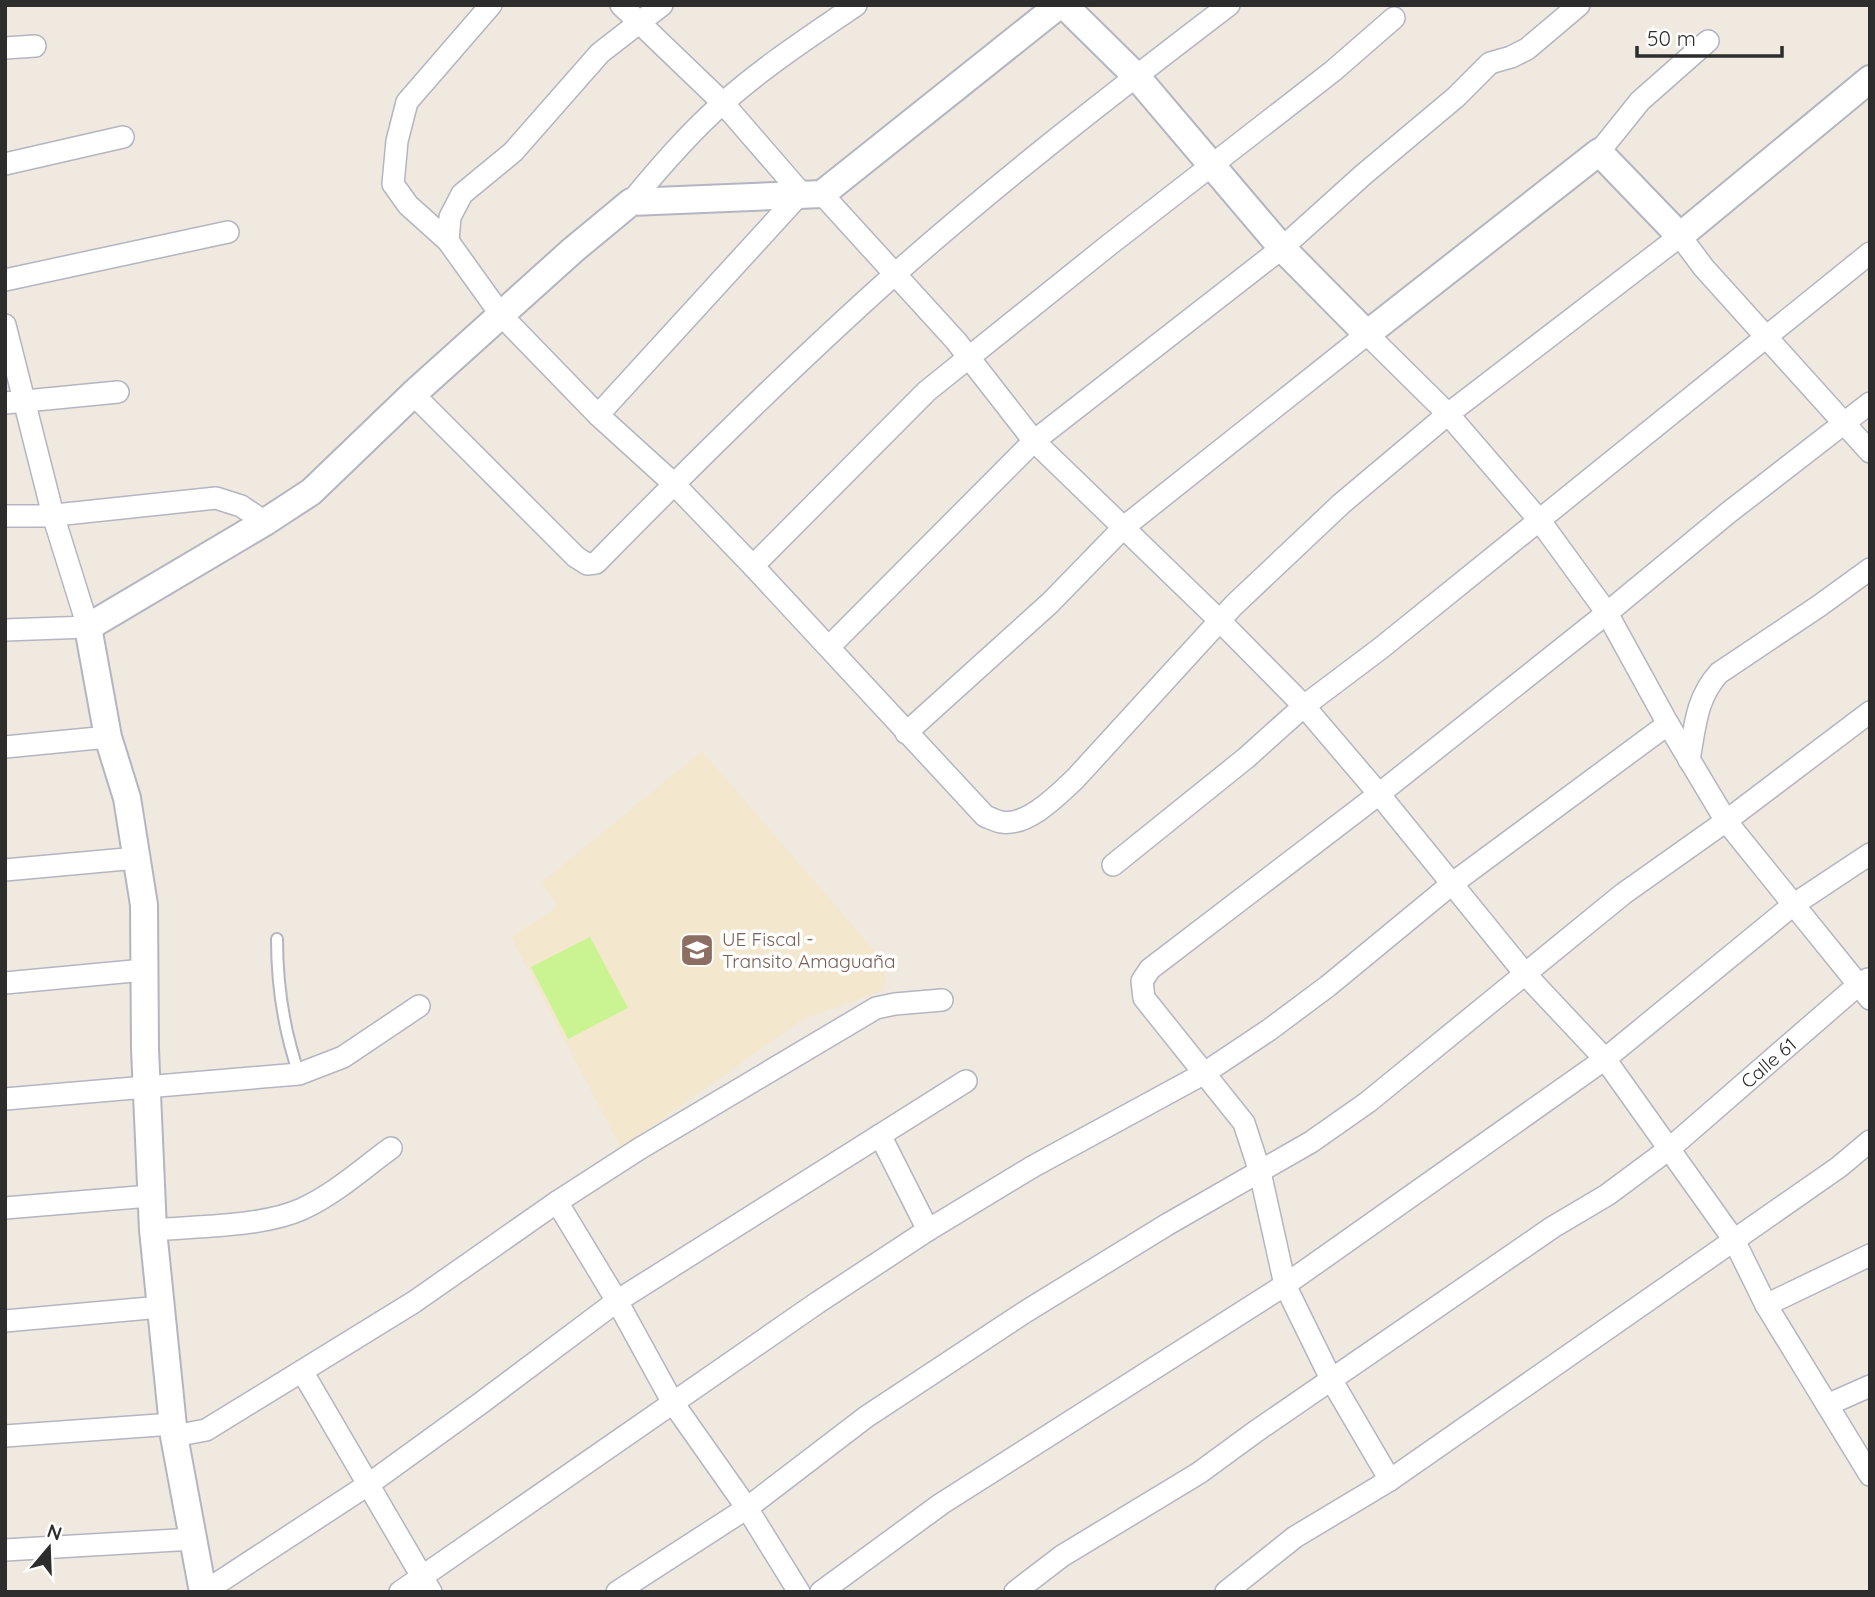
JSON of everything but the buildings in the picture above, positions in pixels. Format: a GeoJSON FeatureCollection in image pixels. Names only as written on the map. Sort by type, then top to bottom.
{"type":"FeatureCollection","features":[{"type":"Feature","properties":{"kind":"street"},"geometry":{"type":"LineString","coordinates":[[491,5],[407,102],[397,141],[393,184],[408,205],[448,242],[501,315],[598,415],[674,484],[985,816],[1003,822],[1017,820],[1048,805],[1076,779],[1219,620],[1340,504],[1448,414],[1680,236],[1870,79]]}},
{"type":"Feature","properties":{"kind":"street"},"geometry":{"type":"LineString","coordinates":[[621,5],[896,274],[970,357],[1034,441],[1304,706],[1453,883],[1526,975],[1605,1059],[1734,1240],[1766,1304],[1870,1475]]}},
{"type":"Feature","properties":{"kind":"street"},"geometry":{"type":"LineString","coordinates":[[448,242],[450,217],[462,194],[513,152],[600,53],[662,5]]}},
{"type":"Feature","properties":{"kind":"street"},"geometry":{"type":"LineString","coordinates":[[5,630],[88,627],[265,523],[312,492],[413,394],[573,250],[631,202],[669,156],[723,103],[856,5]]}},
{"type":"Feature","properties":{"kind":"street"},"geometry":{"type":"LineString","coordinates":[[598,415],[812,194],[1061,5],[1136,76],[1283,248],[1448,414],[1540,521],[1607,613],[1668,724],[1726,821],[1793,905],[1866,987]]}},
{"type":"Feature","properties":{"kind":"street"},"geometry":{"type":"LineString","coordinates":[[413,394],[576,557],[587,564],[596,562],[776,383],[896,274],[1136,76],[1229,5]]}},
{"type":"Feature","properties":{"kind":"street"},"geometry":{"type":"LineString","coordinates":[[829,648],[1034,441],[1283,248],[1490,63],[1527,49],[1579,5]]}},
{"type":"Feature","properties":{"kind":"street"},"geometry":{"type":"LineString","coordinates":[[753,566],[927,391],[1333,71],[1394,18]]}},
{"type":"Feature","properties":{"kind":"street"},"geometry":{"type":"LineString","coordinates":[[906,733],[1050,603],[1124,527],[1599,152],[1640,101],[1708,41]]}},
{"type":"Feature","properties":{"kind":"street"},"geometry":{"type":"LineString","coordinates":[[5,48],[35,46]]}},
{"type":"Feature","properties":{"kind":"street"},"geometry":{"type":"LineString","coordinates":[[5,164],[123,137]]}},
{"type":"Feature","properties":{"kind":"street"},"geometry":{"type":"LineString","coordinates":[[1599,152],[1680,236],[1704,268],[1870,452]]}},
{"type":"Feature","properties":{"kind":"street"},"geometry":{"type":"LineString","coordinates":[[631,202],[812,194]]}},
{"type":"Feature","properties":{"kind":"street"},"geometry":{"type":"LineString","coordinates":[[5,279],[228,232]]}},
{"type":"Feature","properties":{"kind":"street"},"geometry":{"type":"LineString","coordinates":[[1113,865],[1245,758],[1304,706],[1540,521],[1870,253]]}},
{"type":"Feature","properties":{"kind":"street"},"geometry":{"type":"LineString","coordinates":[[5,325],[15,403],[88,627],[108,737],[127,798],[145,905],[146,1088],[150,1196],[174,1430],[203,1592],[369,1484],[617,1301],[966,1081]]}},
{"type":"Feature","properties":{"kind":"street"},"geometry":{"type":"LineString","coordinates":[[15,403],[118,391]]}},
{"type":"Feature","properties":{"kind":"street"},"geometry":{"type":"LineString","coordinates":[[1390,1480],[1332,1381],[1285,1286],[1260,1172],[1244,1123],[1144,998],[1142,981],[1150,969],[1379,794],[1728,513],[1870,403]]}},
{"type":"Feature","properties":{"kind":"street"},"geometry":{"type":"LineString","coordinates":[[5,516],[53,515],[216,498],[241,506],[265,523]]}},
{"type":"Feature","properties":{"kind":"street"},"geometry":{"type":"LineString","coordinates":[[1689,760],[1699,704],[1706,687],[1719,673],[1870,569]]}},
{"type":"Feature","properties":{"kind":"street"},"geometry":{"type":"LineString","coordinates":[[617,1592],[747,1508],[866,1417],[1025,1312],[1168,1224],[1311,1142],[1368,1102],[1623,894],[1726,821],[1870,712]]}},
{"type":"Feature","properties":{"kind":"street"},"geometry":{"type":"LineString","coordinates":[[400,1592],[427,1584],[673,1402],[928,1230],[1032,1167],[1203,1074],[1269,1030],[1328,986],[1453,883],[1668,724]]}},
{"type":"Feature","properties":{"kind":"street"},"geometry":{"type":"LineString","coordinates":[[5,747],[108,737]]}},
{"type":"Feature","properties":{"kind":"street"},"geometry":{"type":"LineString","coordinates":[[821,1592],[941,1504],[1285,1286],[1605,1059],[1793,905],[1870,854]]}},
{"type":"Feature","properties":{"kind":"street"},"geometry":{"type":"LineString","coordinates":[[5,870],[137,858]]}},
{"type":"Feature","properties":{"kind":"street"},"geometry":{"type":"LineString","coordinates":[[5,983],[144,970]]}},
{"type":"Feature","properties":{"kind":"street","name":"Calle 61"},"geometry":{"type":"LineString","coordinates":[[1016,1592],[1062,1556],[1199,1473],[1553,1227],[1607,1195],[1669,1149],[1866,987]]}},
{"type":"Feature","properties":{"kind":"street"},"geometry":{"type":"LineString","coordinates":[[5,1436],[206,1430],[414,1302],[557,1202],[639,1149],[876,1008],[942,1000]]}},
{"type":"Feature","properties":{"kind":"street"},"geometry":{"type":"LineString","coordinates":[[5,1099],[299,1074],[343,1057],[419,1006]]}},
{"type":"Feature","properties":{"kind":"street"},"geometry":{"type":"LineString","coordinates":[[880,1135],[928,1230]]}},
{"type":"Feature","properties":{"kind":"street"},"geometry":{"type":"LineString","coordinates":[[1226,1592],[1295,1537],[1390,1480],[1839,1167],[1870,1141]]}},
{"type":"Feature","properties":{"kind":"street"},"geometry":{"type":"LineString","coordinates":[[153,1230],[259,1221],[301,1210],[349,1181],[391,1148]]}},
{"type":"Feature","properties":{"kind":"street"},"geometry":{"type":"LineString","coordinates":[[5,1208],[150,1196]]}},
{"type":"Feature","properties":{"kind":"street"},"geometry":{"type":"LineString","coordinates":[[557,1202],[617,1301],[673,1402],[747,1508],[799,1592]]}},
{"type":"Feature","properties":{"kind":"street"},"geometry":{"type":"LineString","coordinates":[[1766,1304],[1870,1255]]}},
{"type":"Feature","properties":{"kind":"street"},"geometry":{"type":"LineString","coordinates":[[5,1321],[161,1307]]}},
{"type":"Feature","properties":{"kind":"street"},"geometry":{"type":"LineString","coordinates":[[302,1371],[427,1584]]}},
{"type":"Feature","properties":{"kind":"street"},"geometry":{"type":"LineString","coordinates":[[1827,1405],[1870,1386]]}},
{"type":"Feature","properties":{"kind":"street"},"geometry":{"type":"LineString","coordinates":[[5,1550],[194,1539]]}},
{"type":"Feature","properties":{"kind":"lane"},"geometry":{"type":"LineString","coordinates":[[277,939],[277,967],[289,1045],[299,1074]]}},
{"type":"Feature","properties":{"kind":"shaded area","name":"UE Fiscal - Transito Amaguaña"},"geometry":{"type":"Polygon","coordinates":[[[702,751],[886,964],[884,990],[803,1019],[621,1148],[511,937],[557,907],[542,882],[702,751]]]}},
{"type":"Feature","properties":{"kind":"green space"},"geometry":{"type":"Polygon","coordinates":[[[590,937],[628,1008],[568,1039],[531,967],[590,937]]]}},
{"type":"Feature","properties":{"kind":"place","name":"UE Fiscal - Transito Amaguaña"},"geometry":{"type":"Point","coordinates":[697,950]}}]}
